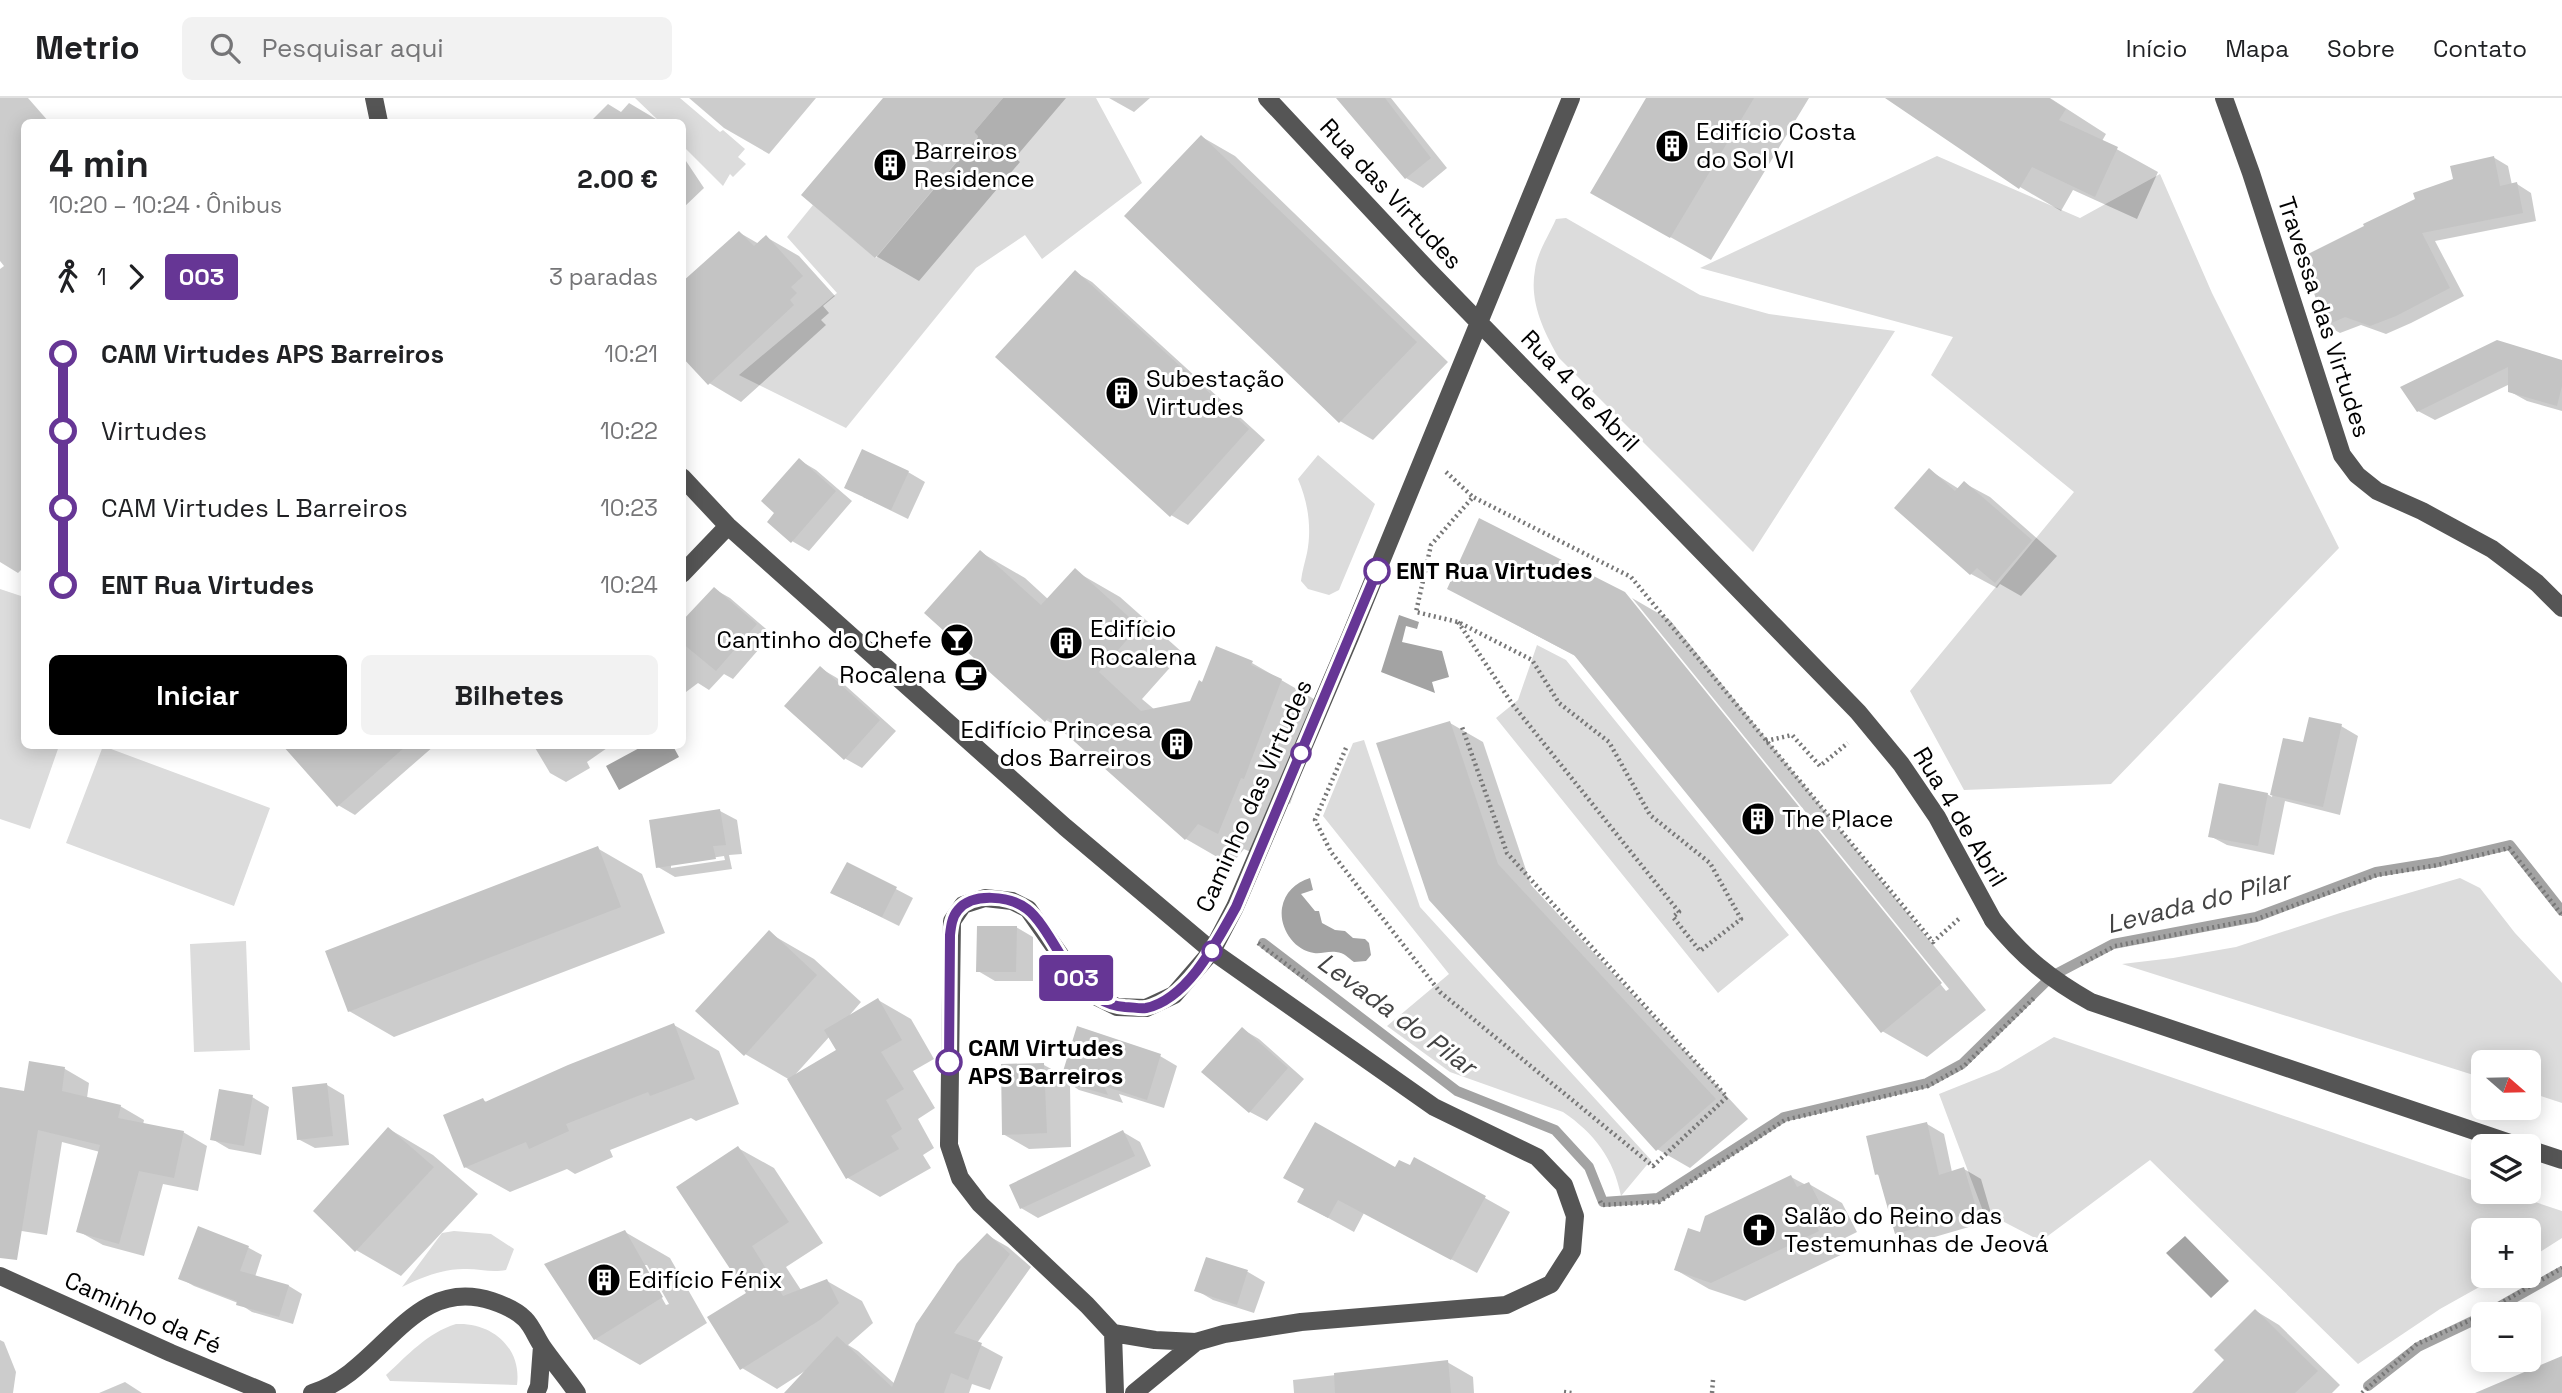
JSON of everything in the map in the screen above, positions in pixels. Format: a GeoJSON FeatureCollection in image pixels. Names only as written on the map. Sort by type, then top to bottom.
{"type":"FeatureCollection","features":[{"type":"Feature","properties":{"kind":"street"},"geometry":{"type":"LineString","coordinates":[[374,98],[378,119]]}},
{"type":"Feature","properties":{"kind":"street","name":"Rua das Virtudes"},"geometry":{"type":"LineString","coordinates":[[1267,98],[1480,323]]}},
{"type":"Feature","properties":{"kind":"street","name":"Caminho das Virtudes"},"geometry":{"type":"LineString","coordinates":[[1112,1333],[1087,1304],[980,1204],[960,1178],[949,1145],[952,921],[963,905],[985,898],[1012,901],[1028,909],[1074,975],[1091,994],[1117,1007],[1146,1008],[1174,995],[1212,951],[1236,907],[1571,98]]}},
{"type":"Feature","properties":{"kind":"street","name":"Travessa das Virtudes"},"geometry":{"type":"LineString","coordinates":[[2224,98],[2342,455],[2357,475],[2377,491],[2422,511],[2492,550],[2537,583],[2562,608]]}},
{"type":"Feature","properties":{"kind":"street","name":"Rua 4 de Abril"},"geometry":{"type":"LineString","coordinates":[[1480,323],[1858,712],[1901,764],[1937,817],[1993,920],[2015,948],[2041,971],[2091,1002],[2483,1134]]}},
{"type":"Feature","properties":{"kind":"street"},"geometry":{"type":"LineString","coordinates":[[686,482],[728,526],[1065,827],[1212,951],[1434,1107],[1537,1157],[1564,1185],[1575,1216],[1572,1251],[1551,1284],[1506,1305],[1301,1322],[1224,1334],[1196,1342],[1143,1339],[1112,1333],[1115,1393]]}},
{"type":"Feature","properties":{"kind":"street"},"geometry":{"type":"LineString","coordinates":[[686,570],[728,526]]}},
{"type":"Feature","properties":{"kind":"street"},"geometry":{"type":"LineString","coordinates":[[2541,1153],[2562,1160]]}},
{"type":"Feature","properties":{"kind":"street","name":"Caminho da Fé"},"geometry":{"type":"LineString","coordinates":[[0,1276],[267,1393]]}},
{"type":"Feature","properties":{"kind":"street"},"geometry":{"type":"LineString","coordinates":[[312,1393],[340,1381],[365,1362],[394,1332],[423,1308],[442,1299],[460,1296],[484,1298],[508,1307],[525,1320],[577,1393]]}},
{"type":"Feature","properties":{"kind":"street"},"geometry":{"type":"LineString","coordinates":[[1134,1393],[1196,1342]]}},
{"type":"Feature","properties":{"kind":"street"},"geometry":{"type":"LineString","coordinates":[[536,1393],[542,1346]]}},
{"type":"Feature","properties":{"kind":"path"},"geometry":{"type":"LineString","coordinates":[[1446,472],[1474,497],[1631,577],[1933,942],[1965,914]]}},
{"type":"Feature","properties":{"kind":"path"},"geometry":{"type":"LineString","coordinates":[[1458,622],[1513,705],[1679,912],[1673,917],[1700,951],[1741,919],[1710,863],[1650,815],[1609,742],[1559,703],[1532,660],[1458,622],[1416,612],[1432,545],[1474,497]]}},
{"type":"Feature","properties":{"kind":"path"},"geometry":{"type":"LineString","coordinates":[[1346,748],[1315,820],[1331,852],[1440,992],[1653,1166],[1727,1097],[1507,853],[1462,727]]}},
{"type":"Feature","properties":{"kind":"path"},"geometry":{"type":"LineString","coordinates":[[1766,741],[1792,735],[1820,766],[1852,740]]}},
{"type":"Feature","properties":{"kind":"path"},"geometry":{"type":"LineString","coordinates":[[1258,943],[1316,987]]}},
{"type":"Feature","properties":{"kind":"path"},"geometry":{"type":"LineString","coordinates":[[1597,1193],[1602,1205]]}},
{"type":"Feature","properties":{"kind":"path"},"geometry":{"type":"LineString","coordinates":[[2362,1393],[2417,1345],[2473,1319],[2562,1268]]}},
{"type":"Feature","properties":{"kind":"path"},"geometry":{"type":"LineString","coordinates":[[1712,1393],[1713,1380]]}},
{"type":"Feature","properties":{"kind":"path"},"geometry":{"type":"LineString","coordinates":[[1564,1392],[1572,1393]]}},
{"type":"Feature","properties":{"kind":"shaded area"},"geometry":{"type":"Polygon","coordinates":[[[635,98],[680,98],[745,149],[738,157],[746,164],[733,177],[730,174],[723,186],[686,149],[686,119],[657,119],[635,98]]]}},
{"type":"Feature","properties":{"kind":"shaded area"},"geometry":{"type":"Polygon","coordinates":[[[1003,98],[1096,98],[1142,183],[1042,259],[1025,235],[976,268],[846,428],[739,375],[837,293],[787,237],[813,205],[876,258],[978,137],[974,132],[1003,98]]]}},
{"type":"Feature","properties":{"kind":"shaded area"},"geometry":{"type":"Polygon","coordinates":[[[1937,156],[2080,218],[2160,174],[2212,293],[2339,548],[2111,784],[1964,790],[1910,691],[2074,492],[1931,375],[1953,337],[1700,268],[1937,156]]]}},
{"type":"Feature","properties":{"kind":"shaded area"},"geometry":{"type":"Polygon","coordinates":[[[1566,218],[1700,295],[1769,314],[1895,331],[1753,552],[1559,358],[1553,348],[1536,305],[1535,270],[1538,257],[1556,219],[1566,218]]]}},
{"type":"Feature","properties":{"kind":"shaded area"},"geometry":{"type":"Polygon","coordinates":[[[1318,455],[1375,504],[1339,590],[1329,595],[1308,589],[1301,581],[1309,525],[1307,506],[1298,479],[1318,455]]]}},
{"type":"Feature","properties":{"kind":"shaded area"},"geometry":{"type":"Polygon","coordinates":[[[0,589],[21,596],[21,749],[58,749],[30,829],[0,819],[0,589]]]}},
{"type":"Feature","properties":{"kind":"shaded area"},"geometry":{"type":"Polygon","coordinates":[[[1399,615],[1419,622],[1417,629],[1406,626],[1402,642],[1442,651],[1449,677],[1432,682],[1435,693],[1381,672],[1399,615]]]}},
{"type":"Feature","properties":{"kind":"shaded area"},"geometry":{"type":"Polygon","coordinates":[[[1537,645],[1566,660],[1789,935],[1718,993],[1496,718],[1518,700],[1537,645]]]}},
{"type":"Feature","properties":{"kind":"shaded area"},"geometry":{"type":"Polygon","coordinates":[[[1364,740],[1420,907],[1651,1160],[1621,1196],[1613,1170],[1601,1148],[1584,1129],[1563,1112],[1450,1072],[1387,1026],[1449,974],[1323,816],[1353,743],[1364,740]]]}},
{"type":"Feature","properties":{"kind":"shaded area"},"geometry":{"type":"Polygon","coordinates":[[[102,749],[111,749],[270,808],[234,906],[66,843],[102,749]]]}},
{"type":"Feature","properties":{"kind":"shaded area"},"geometry":{"type":"Polygon","coordinates":[[[637,749],[675,749],[679,757],[619,790],[606,766],[637,749]]]}},
{"type":"Feature","properties":{"kind":"shaded area"},"geometry":{"type":"Polygon","coordinates":[[[1310,878],[1313,890],[1301,894],[1315,911],[1319,911],[1322,923],[1335,930],[1345,931],[1353,938],[1365,939],[1369,943],[1371,955],[1366,961],[1354,962],[1339,953],[1307,951],[1289,937],[1283,923],[1283,902],[1292,889],[1310,878]]]}},
{"type":"Feature","properties":{"kind":"shaded area"},"geometry":{"type":"Polygon","coordinates":[[[2460,878],[2480,888],[2515,933],[2562,983],[2562,1103],[2541,1096],[2541,1050],[2471,1050],[2471,1074],[2122,964],[2236,947],[2460,878]]]}},
{"type":"Feature","properties":{"kind":"shaded area"},"geometry":{"type":"Polygon","coordinates":[[[246,941],[250,1050],[194,1052],[190,944],[246,941]]]}},
{"type":"Feature","properties":{"kind":"shaded area"},"geometry":{"type":"Polygon","coordinates":[[[2054,1037],[2471,1180],[2471,1204],[2541,1204],[2562,1211],[2562,1238],[2541,1251],[2541,1218],[2471,1218],[2471,1288],[2478,1288],[2440,1309],[2358,1364],[2150,1160],[2041,1241],[1983,1211],[1939,1094],[1999,1070],[2054,1037]]]}},
{"type":"Feature","properties":{"kind":"shaded area"},"geometry":{"type":"Polygon","coordinates":[[[454,1231],[491,1234],[514,1249],[506,1270],[450,1270],[402,1287],[442,1233],[454,1231]]]}},
{"type":"Feature","properties":{"kind":"shaded area"},"geometry":{"type":"Polygon","coordinates":[[[2185,1236],[2229,1281],[2211,1298],[2166,1253],[2185,1236]]]}},
{"type":"Feature","properties":{"kind":"shaded area"},"geometry":{"type":"Polygon","coordinates":[[[456,1324],[481,1327],[502,1340],[514,1359],[517,1385],[390,1381],[386,1375],[410,1352],[436,1333],[456,1324]]]}},
{"type":"Feature","properties":{"kind":"building","name":"Barreiros Residence"},"geometry":{"type":"Polygon","coordinates":[[[883,98],[1003,98],[974,132],[978,136],[875,258],[801,195],[883,98]]]}},
{"type":"Feature","properties":{"kind":"building"},"geometry":{"type":"Polygon","coordinates":[[[1336,98],[1385,98],[1431,158],[1405,179],[1336,98]]]}},
{"type":"Feature","properties":{"kind":"building","name":"Edifício Costa do Sol VI"},"geometry":{"type":"Polygon","coordinates":[[[1646,98],[1754,98],[1670,238],[1590,193],[1646,98]]]}},
{"type":"Feature","properties":{"kind":"building","name":"Edifício Costa do Sol VI"},"geometry":{"type":"Polygon","coordinates":[[[1885,98],[2049,98],[2066,109],[2059,120],[2118,147],[2095,197],[2032,167],[2019,189],[1885,98]]]}},
{"type":"Feature","properties":{"kind":"building"},"geometry":{"type":"Polygon","coordinates":[[[1201,135],[1417,342],[1339,423],[1124,216],[1201,135]]]}},
{"type":"Feature","properties":{"kind":"building"},"geometry":{"type":"Polygon","coordinates":[[[2494,156],[2500,186],[2517,182],[2523,213],[2422,233],[2450,288],[2396,316],[2370,326],[2345,317],[2325,326],[2302,257],[2415,199],[2413,193],[2453,179],[2450,166],[2494,156]]]}},
{"type":"Feature","properties":{"kind":"building"},"geometry":{"type":"Polygon","coordinates":[[[739,231],[754,246],[766,235],[803,276],[791,287],[797,293],[790,300],[794,305],[708,385],[686,361],[686,278],[739,231]]]}},
{"type":"Feature","properties":{"kind":"building","name":"Subestação Virtudes"},"geometry":{"type":"Polygon","coordinates":[[[1075,270],[1249,429],[1170,517],[995,357],[1075,270]]]}},
{"type":"Feature","properties":{"kind":"building"},"geometry":{"type":"Polygon","coordinates":[[[2497,340],[2562,360],[2562,386],[2557,406],[2508,392],[2508,367],[2417,412],[2400,387],[2497,340]]]}},
{"type":"Feature","properties":{"kind":"building"},"geometry":{"type":"Polygon","coordinates":[[[862,449],[909,471],[891,510],[844,488],[862,449]]]}},
{"type":"Feature","properties":{"kind":"building"},"geometry":{"type":"Polygon","coordinates":[[[799,458],[836,491],[791,543],[767,522],[774,513],[761,501],[799,458]]]}},
{"type":"Feature","properties":{"kind":"building"},"geometry":{"type":"Polygon","coordinates":[[[1929,468],[1955,491],[1964,481],[2032,540],[1995,583],[1977,568],[1970,575],[1894,508],[1929,468]]]}},
{"type":"Feature","properties":{"kind":"building","name":"The Place"},"geometry":{"type":"Polygon","coordinates":[[[1479,518],[1625,592],[1942,983],[1881,1033],[1574,655],[1447,589],[1479,518]]]}},
{"type":"Feature","properties":{"kind":"building"},"geometry":{"type":"Polygon","coordinates":[[[980,550],[1041,605],[1075,568],[1139,626],[1099,672],[1141,711],[1190,701],[1199,680],[1202,682],[1216,646],[1253,661],[1251,665],[1282,679],[1244,779],[1241,778],[1218,834],[1198,824],[1185,840],[1048,718],[1045,722],[924,613],[980,550]]]}},
{"type":"Feature","properties":{"kind":"building"},"geometry":{"type":"Polygon","coordinates":[[[714,587],[757,624],[716,671],[686,646],[686,617],[714,587]]]}},
{"type":"Feature","properties":{"kind":"building"},"geometry":{"type":"Polygon","coordinates":[[[820,666],[880,720],[844,760],[784,706],[820,666]]]}},
{"type":"Feature","properties":{"kind":"building"},"geometry":{"type":"Polygon","coordinates":[[[2309,717],[2342,724],[2323,807],[2270,795],[2283,738],[2303,742],[2309,717]]]}},
{"type":"Feature","properties":{"kind":"building"},"geometry":{"type":"Polygon","coordinates":[[[1450,721],[1498,864],[1716,1099],[1656,1151],[1429,900],[1376,743],[1450,721]]]}},
{"type":"Feature","properties":{"kind":"building"},"geometry":{"type":"Polygon","coordinates":[[[286,749],[403,749],[337,807],[286,749]]]}},
{"type":"Feature","properties":{"kind":"building"},"geometry":{"type":"Polygon","coordinates":[[[2219,783],[2268,793],[2258,846],[2208,837],[2219,783]]]}},
{"type":"Feature","properties":{"kind":"building"},"geometry":{"type":"Polygon","coordinates":[[[720,809],[726,845],[713,846],[716,859],[656,868],[649,820],[720,809]]]}},
{"type":"Feature","properties":{"kind":"building"},"geometry":{"type":"Polygon","coordinates":[[[598,846],[621,907],[348,1012],[325,951],[598,846]]]}},
{"type":"Feature","properties":{"kind":"building"},"geometry":{"type":"Polygon","coordinates":[[[847,862],[897,887],[882,917],[830,893],[847,862]]]}},
{"type":"Feature","properties":{"kind":"building"},"geometry":{"type":"Polygon","coordinates":[[[977,926],[1017,926],[1016,972],[976,972],[977,926]]]}},
{"type":"Feature","properties":{"kind":"building"},"geometry":{"type":"Polygon","coordinates":[[[769,930],[817,975],[744,1056],[695,1011],[769,930]]]}},
{"type":"Feature","properties":{"kind":"building"},"geometry":{"type":"Polygon","coordinates":[[[878,998],[902,1040],[881,1052],[904,1089],[886,1100],[902,1129],[891,1136],[899,1149],[846,1179],[787,1079],[836,1050],[824,1030],[878,998]]]}},
{"type":"Feature","properties":{"kind":"building"},"geometry":{"type":"Polygon","coordinates":[[[674,1023],[695,1079],[650,1096],[648,1092],[566,1124],[569,1131],[529,1149],[526,1142],[464,1168],[443,1115],[483,1098],[485,1102],[568,1065],[674,1023]]]}},
{"type":"Feature","properties":{"kind":"building"},"geometry":{"type":"Polygon","coordinates":[[[1077,1026],[1161,1054],[1147,1100],[1104,1086],[1108,1095],[1060,1081],[1077,1026]]]}},
{"type":"Feature","properties":{"kind":"building"},"geometry":{"type":"Polygon","coordinates":[[[1242,1027],[1288,1068],[1249,1113],[1201,1072],[1242,1027]]]}},
{"type":"Feature","properties":{"kind":"building"},"geometry":{"type":"Polygon","coordinates":[[[29,1061],[65,1067],[62,1091],[121,1105],[118,1118],[184,1131],[174,1178],[139,1171],[119,1244],[76,1232],[100,1145],[38,1130],[17,1260],[0,1258],[0,1087],[24,1091],[29,1061]]]}},
{"type":"Feature","properties":{"kind":"building"},"geometry":{"type":"Polygon","coordinates":[[[1044,1063],[1047,1133],[1002,1135],[1001,1064],[1044,1063]]]}},
{"type":"Feature","properties":{"kind":"building"},"geometry":{"type":"Polygon","coordinates":[[[327,1083],[333,1136],[297,1140],[292,1087],[327,1083]]]}},
{"type":"Feature","properties":{"kind":"building"},"geometry":{"type":"Polygon","coordinates":[[[219,1089],[253,1095],[244,1146],[210,1140],[219,1089]]]}},
{"type":"Feature","properties":{"kind":"building"},"geometry":{"type":"Polygon","coordinates":[[[1315,1122],[1395,1167],[1399,1160],[1410,1165],[1414,1157],[1486,1196],[1451,1260],[1338,1200],[1328,1218],[1297,1202],[1304,1189],[1283,1178],[1315,1122]]]}},
{"type":"Feature","properties":{"kind":"building"},"geometry":{"type":"Polygon","coordinates":[[[1927,1122],[1939,1175],[1964,1167],[1977,1211],[1895,1234],[1878,1174],[1875,1175],[1866,1136],[1927,1122]]]}},
{"type":"Feature","properties":{"kind":"building"},"geometry":{"type":"Polygon","coordinates":[[[388,1127],[434,1167],[355,1252],[313,1211],[388,1127]]]}},
{"type":"Feature","properties":{"kind":"building"},"geometry":{"type":"Polygon","coordinates":[[[1123,1130],[1135,1156],[1020,1209],[1009,1185],[1123,1130]]]}},
{"type":"Feature","properties":{"kind":"building"},"geometry":{"type":"Polygon","coordinates":[[[738,1146],[789,1222],[752,1246],[783,1296],[827,1279],[839,1303],[820,1320],[740,1370],[707,1317],[746,1293],[676,1187],[738,1146]]]}},
{"type":"Feature","properties":{"kind":"building","name":"Salão do Reino das Testemunhas de Jeová"},"geometry":{"type":"Polygon","coordinates":[[[1791,1175],[1797,1187],[1809,1182],[1825,1213],[1813,1219],[1819,1231],[1711,1283],[1674,1270],[1688,1228],[1700,1232],[1705,1216],[1791,1175]]]}},
{"type":"Feature","properties":{"kind":"building"},"geometry":{"type":"Polygon","coordinates":[[[198,1226],[249,1246],[240,1271],[289,1285],[279,1317],[236,1305],[237,1301],[178,1279],[198,1226]]]}},
{"type":"Feature","properties":{"kind":"building","name":"Edifício Fénix"},"geometry":{"type":"Polygon","coordinates":[[[625,1230],[663,1297],[594,1340],[544,1264],[625,1230]]]}},
{"type":"Feature","properties":{"kind":"building"},"geometry":{"type":"Polygon","coordinates":[[[987,1233],[1010,1254],[954,1333],[982,1343],[968,1380],[951,1373],[944,1393],[784,1393],[837,1336],[892,1387],[916,1324],[957,1264],[987,1233]]]}},
{"type":"Feature","properties":{"kind":"building"},"geometry":{"type":"Polygon","coordinates":[[[1206,1257],[1248,1270],[1237,1305],[1194,1291],[1206,1257]]]}},
{"type":"Feature","properties":{"kind":"building"},"geometry":{"type":"Polygon","coordinates":[[[2255,1309],[2318,1371],[2295,1393],[2192,1393],[2224,1360],[2214,1350],[2255,1309]]]}},
{"type":"Feature","properties":{"kind":"building"},"geometry":{"type":"Polygon","coordinates":[[[2562,1356],[2562,1393],[2475,1393],[2524,1372],[2541,1372],[2541,1365],[2562,1356]]]}},
{"type":"Feature","properties":{"kind":"building"},"geometry":{"type":"Polygon","coordinates":[[[1448,1360],[1451,1393],[1335,1393],[1334,1373],[1448,1360]]]}},
{"type":"Feature","properties":{"kind":"waterway","name":"Levada do Pilar"},"geometry":{"type":"LineString","coordinates":[[1263,943],[1457,1091],[1555,1130],[1589,1167],[1603,1202],[1658,1198],[1784,1117],[1927,1083],[1962,1064],[2052,976],[2113,944],[2256,917],[2376,872],[2438,862],[2510,845],[2562,911]]}},
{"type":"Feature","properties":{"kind":"waterway","name":"Levada do Pilar"},"geometry":{"type":"LineString","coordinates":[[2507,1302],[2562,1271]]}},
{"type":"Feature","properties":{"kind":"waterway","name":"Levada do Pilar"},"geometry":{"type":"LineString","coordinates":[[2368,1386],[2418,1347],[2471,1322]]}},
{"type":"Feature","properties":{"kind":"bus line","name":"003"},"geometry":{"type":"LineString","coordinates":[[949,1062],[950,935],[956,911],[969,902],[985,898],[1002,899],[1028,909],[1074,975],[1091,994],[1117,1007],[1146,1008],[1174,995],[1212,951],[1236,907],[1377,571]]}},
{"type":"Feature","properties":{"kind":"place","name":"Edifício Costa do Sol VI"},"geometry":{"type":"Point","coordinates":[1672,146]}},
{"type":"Feature","properties":{"kind":"place","name":"Barreiros Residence"},"geometry":{"type":"Point","coordinates":[890,165]}},
{"type":"Feature","properties":{"kind":"place","name":"Subestação Virtudes"},"geometry":{"type":"Point","coordinates":[1122,393]}},
{"type":"Feature","properties":{"kind":"place","name":"ENT Rua Virtudes"},"geometry":{"type":"Point","coordinates":[1377,571]}},
{"type":"Feature","properties":{"kind":"place","name":"Cantinho do Chefe"},"geometry":{"type":"Point","coordinates":[957,640]}},
{"type":"Feature","properties":{"kind":"place","name":"Edifício Rocalena"},"geometry":{"type":"Point","coordinates":[1066,643]}},
{"type":"Feature","properties":{"kind":"place","name":"Rocalena"},"geometry":{"type":"Point","coordinates":[971,675]}},
{"type":"Feature","properties":{"kind":"place","name":"Edifício Princesa dos Barreiros"},"geometry":{"type":"Point","coordinates":[1177,744]}},
{"type":"Feature","properties":{"kind":"place","name":"The Place"},"geometry":{"type":"Point","coordinates":[1758,819]}},
{"type":"Feature","properties":{"kind":"place","name":"CAM Virtudes APS Barreiros"},"geometry":{"type":"Point","coordinates":[949,1062]}},
{"type":"Feature","properties":{"kind":"place","name":"Salão do Reino das Testemunhas de Jeová"},"geometry":{"type":"Point","coordinates":[1759,1230]}},
{"type":"Feature","properties":{"kind":"place","name":"Edifício Fénix"},"geometry":{"type":"Point","coordinates":[604,1280]}}]}
